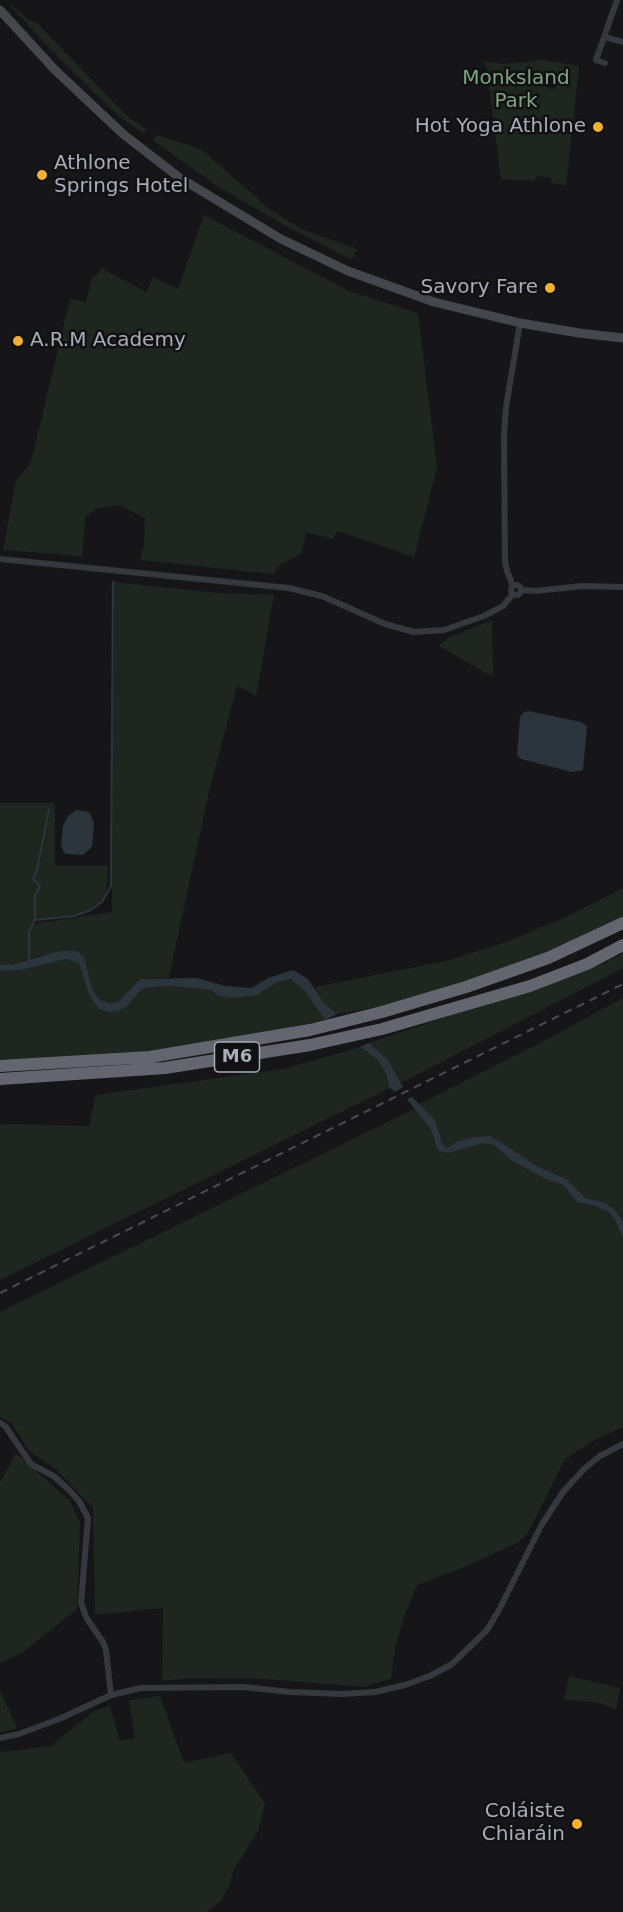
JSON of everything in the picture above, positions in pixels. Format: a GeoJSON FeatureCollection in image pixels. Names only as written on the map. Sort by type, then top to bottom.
{"type":"FeatureCollection","features":[{"type":"Feature","properties":{"kind":"highway","name":"M6"},"geometry":{"type":"LineString","coordinates":[[0,1066],[150,1057],[310,1030],[466,987],[548,958],[623,923]]}},
{"type":"Feature","properties":{"kind":"highway","name":"M6"},"geometry":{"type":"LineString","coordinates":[[0,1079],[165,1068],[310,1045],[382,1029],[530,986],[587,964],[623,945]]}},
{"type":"Feature","properties":{"kind":"main road"},"geometry":{"type":"LineString","coordinates":[[0,10],[55,70],[123,134],[180,178],[232,211],[314,256],[374,282],[434,302],[520,323],[623,338]]}},
{"type":"Feature","properties":{"kind":"street"},"geometry":{"type":"LineString","coordinates":[[605,63],[596,60],[617,0]]}},
{"type":"Feature","properties":{"kind":"street"},"geometry":{"type":"LineString","coordinates":[[605,37],[623,42]]}},
{"type":"Feature","properties":{"kind":"street"},"geometry":{"type":"LineString","coordinates":[[513,594],[511,590],[513,586],[505,561],[504,435],[506,407],[520,323]]}},
{"type":"Feature","properties":{"kind":"street"},"geometry":{"type":"LineString","coordinates":[[0,559],[289,588],[322,596],[385,624],[412,632],[430,632],[457,627],[499,609],[513,594]]}},
{"type":"Feature","properties":{"kind":"street"},"geometry":{"type":"LineString","coordinates":[[513,586],[518,585],[522,590],[536,591],[582,586],[623,587]]}},
{"type":"Feature","properties":{"kind":"street"},"geometry":{"type":"LineString","coordinates":[[513,594],[518,595],[522,590]]}},
{"type":"Feature","properties":{"kind":"street"},"geometry":{"type":"LineString","coordinates":[[0,1423],[5,1426],[31,1464],[55,1478],[70,1491],[79,1501],[88,1518],[81,1603],[87,1619],[106,1650],[111,1695]]}},
{"type":"Feature","properties":{"kind":"street"},"geometry":{"type":"LineString","coordinates":[[0,1738],[19,1734],[59,1719],[111,1695],[141,1688],[244,1687],[342,1694],[375,1692],[405,1685],[432,1675],[452,1664],[487,1630],[542,1526],[563,1492],[585,1468],[600,1456],[623,1444]]}},
{"type":"Feature","properties":{"kind":"green space"},"geometry":{"type":"Polygon","coordinates":[[[5,0],[28,19],[37,23],[126,115],[147,130],[143,133],[108,106],[5,0]]]}},
{"type":"Feature","properties":{"kind":"green space","name":"Monksland Park"},"geometry":{"type":"Polygon","coordinates":[[[544,60],[579,66],[566,185],[551,183],[551,178],[536,176],[535,181],[501,179],[487,69],[483,61],[504,64],[544,60]],[[550,75],[547,79],[542,80],[542,85],[553,90],[561,79],[556,75],[550,75]]]}},
{"type":"Feature","properties":{"kind":"green space"},"geometry":{"type":"Polygon","coordinates":[[[157,135],[201,149],[267,207],[301,229],[357,249],[352,260],[280,223],[214,184],[153,140],[157,135]]]}},
{"type":"Feature","properties":{"kind":"green space"},"geometry":{"type":"Polygon","coordinates":[[[204,215],[349,291],[418,313],[437,468],[414,557],[337,531],[333,539],[306,532],[302,553],[280,565],[273,574],[140,560],[144,545],[145,518],[120,505],[95,509],[85,518],[82,556],[3,550],[16,481],[32,458],[70,299],[86,302],[92,277],[98,274],[101,268],[146,292],[153,277],[178,289],[204,215]]]}},
{"type":"Feature","properties":{"kind":"green space"},"geometry":{"type":"Polygon","coordinates":[[[113,582],[218,593],[274,595],[256,696],[237,685],[208,796],[169,977],[140,979],[118,1002],[111,1003],[99,999],[92,988],[84,957],[41,955],[11,965],[0,965],[0,803],[55,803],[55,866],[108,866],[106,894],[102,902],[91,910],[74,916],[36,920],[33,924],[112,912],[113,582]]]}},
{"type":"Feature","properties":{"kind":"green space"},"geometry":{"type":"Polygon","coordinates":[[[492,620],[493,677],[439,646],[448,638],[492,620]]]}},
{"type":"Feature","properties":{"kind":"green space"},"geometry":{"type":"Polygon","coordinates":[[[623,888],[623,918],[536,958],[492,973],[390,1005],[337,1014],[324,1003],[315,987],[446,961],[506,942],[564,918],[623,888]]]}},
{"type":"Feature","properties":{"kind":"green space"},"geometry":{"type":"Polygon","coordinates":[[[623,953],[623,968],[401,1083],[388,1060],[369,1043],[605,963],[623,953]]]}},
{"type":"Feature","properties":{"kind":"green space"},"geometry":{"type":"Polygon","coordinates":[[[66,959],[80,963],[90,997],[99,1009],[127,1006],[143,988],[170,986],[211,990],[219,996],[257,994],[275,983],[291,979],[305,990],[325,1020],[260,1034],[145,1052],[0,1061],[0,971],[21,970],[66,959]]]}},
{"type":"Feature","properties":{"kind":"green space"},"geometry":{"type":"Polygon","coordinates":[[[623,998],[623,1222],[607,1203],[586,1198],[566,1179],[537,1166],[489,1136],[459,1141],[447,1148],[443,1145],[435,1120],[419,1104],[623,998]]]}},
{"type":"Feature","properties":{"kind":"green space"},"geometry":{"type":"Polygon","coordinates":[[[360,1047],[378,1060],[386,1074],[390,1088],[0,1280],[0,1124],[89,1126],[96,1095],[283,1069],[360,1047]]]}},
{"type":"Feature","properties":{"kind":"green space"},"geometry":{"type":"Polygon","coordinates":[[[414,1109],[431,1130],[437,1150],[483,1143],[494,1145],[512,1161],[546,1179],[563,1185],[577,1202],[603,1209],[615,1220],[623,1238],[623,1427],[596,1439],[565,1459],[528,1533],[519,1542],[460,1569],[417,1585],[395,1648],[391,1679],[363,1687],[266,1679],[191,1678],[162,1681],[163,1608],[95,1615],[93,1508],[56,1469],[28,1450],[12,1423],[0,1417],[0,1312],[414,1109]]]}},
{"type":"Feature","properties":{"kind":"green space"},"geometry":{"type":"Polygon","coordinates":[[[16,1453],[70,1501],[80,1523],[77,1609],[23,1652],[0,1663],[0,1482],[16,1453]]]}},
{"type":"Feature","properties":{"kind":"green space"},"geometry":{"type":"Polygon","coordinates":[[[569,1676],[620,1688],[616,1709],[596,1702],[564,1700],[569,1676]]]}},
{"type":"Feature","properties":{"kind":"green space"},"geometry":{"type":"Polygon","coordinates":[[[0,1690],[17,1728],[0,1733],[0,1690]]]}},
{"type":"Feature","properties":{"kind":"green space"},"geometry":{"type":"Polygon","coordinates":[[[160,1696],[184,1763],[231,1753],[265,1804],[258,1831],[234,1869],[229,1886],[220,1902],[206,1912],[0,1912],[0,1752],[51,1746],[94,1711],[110,1706],[120,1741],[135,1738],[129,1700],[160,1696]]]}},
{"type":"Feature","properties":{"kind":"shaded area"},"geometry":{"type":"Polygon","coordinates":[[[528,711],[581,722],[587,726],[583,770],[572,772],[521,759],[517,755],[520,717],[528,711]]]}},
{"type":"Feature","properties":{"kind":"shaded area"},"geometry":{"type":"Polygon","coordinates":[[[76,810],[89,812],[94,823],[92,847],[83,855],[64,853],[61,845],[63,826],[69,815],[76,810]]]}},
{"type":"Feature","properties":{"kind":"shaded area"},"geometry":{"type":"Polygon","coordinates":[[[60,951],[77,951],[84,957],[92,988],[99,999],[110,1003],[118,1002],[140,979],[197,978],[225,986],[252,988],[268,978],[293,970],[308,979],[324,1003],[337,1014],[325,1020],[305,991],[291,979],[275,983],[257,995],[235,998],[219,996],[211,990],[170,986],[143,988],[127,1006],[110,1012],[99,1009],[90,997],[79,963],[66,959],[21,970],[0,971],[0,965],[11,965],[60,951]]]}},
{"type":"Feature","properties":{"kind":"shaded area"},"geometry":{"type":"Polygon","coordinates":[[[369,1043],[388,1060],[403,1087],[395,1092],[390,1088],[386,1074],[378,1060],[360,1047],[369,1043]]]}},
{"type":"Feature","properties":{"kind":"shaded area"},"geometry":{"type":"Polygon","coordinates":[[[412,1097],[435,1120],[443,1145],[447,1148],[458,1141],[475,1137],[489,1136],[501,1142],[537,1166],[566,1179],[586,1198],[606,1203],[616,1211],[623,1222],[623,1238],[615,1220],[608,1212],[577,1202],[563,1185],[546,1179],[512,1161],[494,1145],[483,1143],[448,1153],[437,1150],[431,1130],[407,1099],[412,1097]]]}},
{"type":"Feature","properties":{"kind":"waterway"},"geometry":{"type":"LineString","coordinates":[[29,961],[29,932],[35,920],[74,916],[91,910],[102,902],[111,886],[113,582]]}},
{"type":"Feature","properties":{"kind":"waterway"},"geometry":{"type":"LineString","coordinates":[[35,920],[35,896],[40,886],[33,879],[37,870],[49,809]]}},
{"type":"Feature","properties":{"kind":"railway"},"geometry":{"type":"LineString","coordinates":[[0,1293],[623,984]]}},
{"type":"Feature","properties":{"kind":"place","name":"Hot Yoga Athlone"},"geometry":{"type":"Point","coordinates":[598,127]}},
{"type":"Feature","properties":{"kind":"place","name":"Athlone Springs Hotel"},"geometry":{"type":"Point","coordinates":[42,175]}},
{"type":"Feature","properties":{"kind":"place","name":"Savory Fare"},"geometry":{"type":"Point","coordinates":[550,288]}},
{"type":"Feature","properties":{"kind":"place","name":"A.R.M Academy"},"geometry":{"type":"Point","coordinates":[18,341]}},
{"type":"Feature","properties":{"kind":"place","name":"Coláiste Chiaráin"},"geometry":{"type":"Point","coordinates":[577,1824]}}]}
